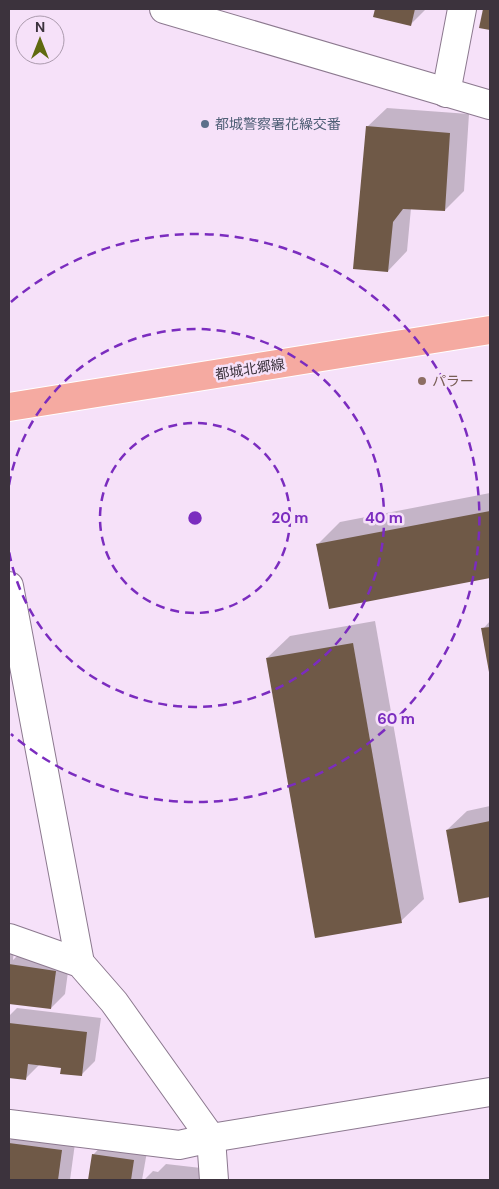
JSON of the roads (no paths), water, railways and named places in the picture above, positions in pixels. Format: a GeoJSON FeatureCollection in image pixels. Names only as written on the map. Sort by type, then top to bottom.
{"type":"FeatureCollection","features":[{"type":"Feature","properties":{"kind":"main road","name":"都城北郷線"},"geometry":{"type":"LineString","coordinates":[[9,407],[490,330]]}},
{"type":"Feature","properties":{"kind":"street"},"geometry":{"type":"LineString","coordinates":[[164,9],[490,105]]}},
{"type":"Feature","properties":{"kind":"street"},"geometry":{"type":"LineString","coordinates":[[446,93],[462,9]]}},
{"type":"Feature","properties":{"kind":"street"},"geometry":{"type":"LineString","coordinates":[[9,586],[80,963]]}},
{"type":"Feature","properties":{"kind":"street"},"geometry":{"type":"LineString","coordinates":[[9,938],[80,963],[114,1002],[211,1138],[214,1180]]}},
{"type":"Feature","properties":{"kind":"street"},"geometry":{"type":"LineString","coordinates":[[9,1124],[179,1145],[211,1138],[490,1092]]}},
{"type":"Feature","properties":{"kind":"place","name":"都城警察署花繰交番"},"geometry":{"type":"Point","coordinates":[205,124]}},
{"type":"Feature","properties":{"kind":"place","name":"パラー"},"geometry":{"type":"Point","coordinates":[422,381]}}]}
